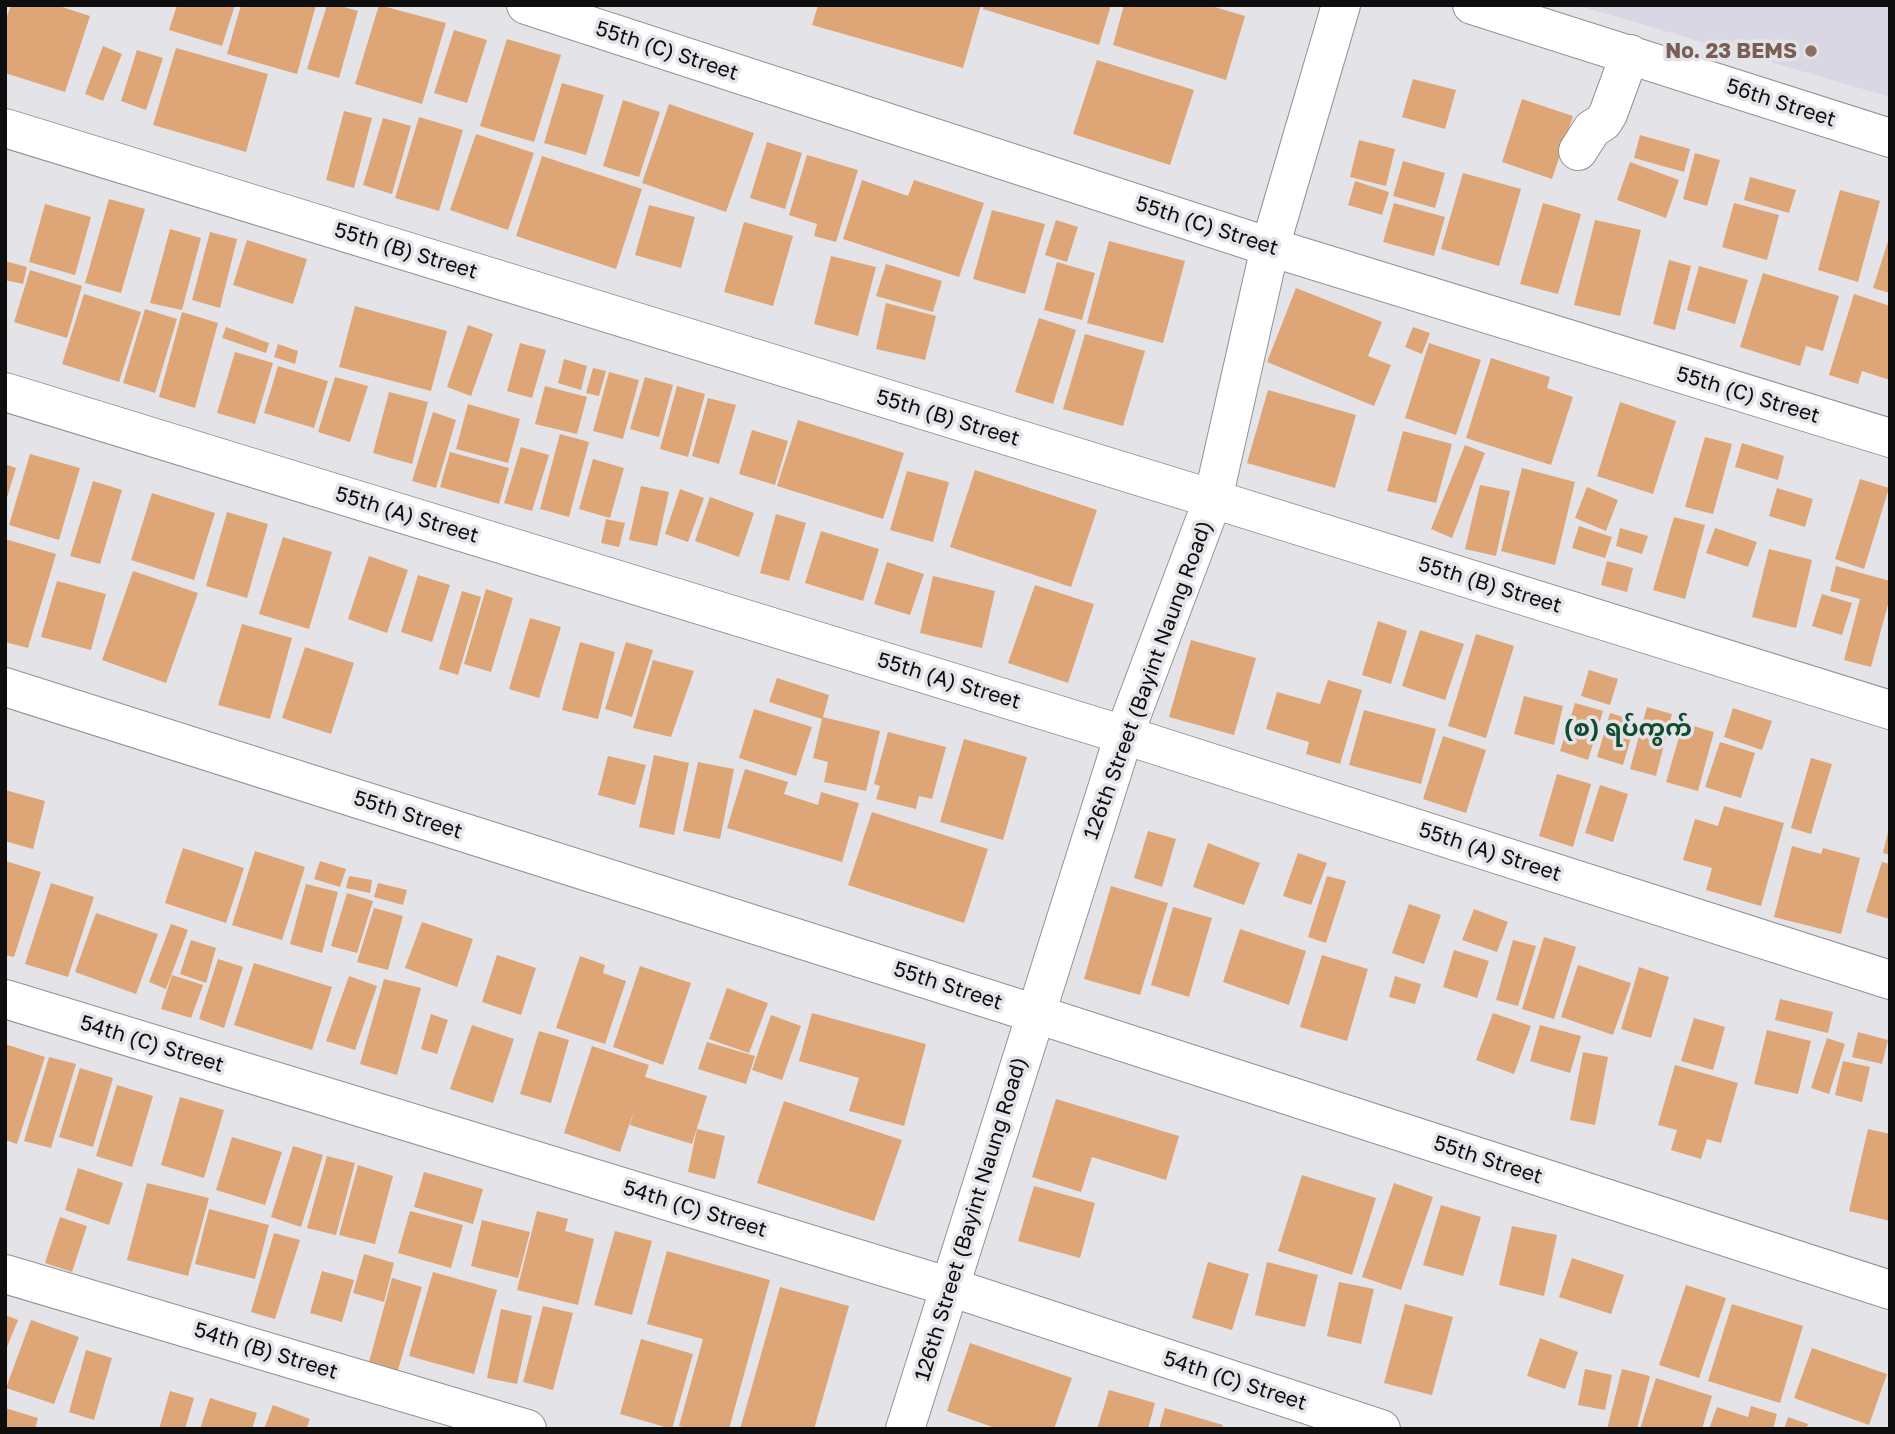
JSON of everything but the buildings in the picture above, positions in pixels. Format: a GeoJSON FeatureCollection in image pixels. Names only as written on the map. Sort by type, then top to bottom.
{"type":"FeatureCollection","features":[{"type":"Feature","properties":{"kind":"street","name":"55th (C) Street"},"geometry":{"type":"LineString","coordinates":[[526,5],[1270,247],[1890,438]]}},
{"type":"Feature","properties":{"kind":"street","name":"126th Street (Bayint Naung Road)"},"geometry":{"type":"LineString","coordinates":[[905,1429],[1124,735],[1213,499],[1270,247],[1341,5]]}},
{"type":"Feature","properties":{"kind":"street","name":"56th Street"},"geometry":{"type":"LineString","coordinates":[[1472,5],[1890,138]]}},
{"type":"Feature","properties":{"kind":"street"},"geometry":{"type":"LineString","coordinates":[[1578,150],[1591,129],[1603,122],[1608,114],[1630,54]]}},
{"type":"Feature","properties":{"kind":"street","name":"55th (B) Street"},"geometry":{"type":"LineString","coordinates":[[5,128],[1890,710]]}},
{"type":"Feature","properties":{"kind":"street","name":"55th (A) Street"},"geometry":{"type":"LineString","coordinates":[[5,392],[1124,735],[1890,980]]}},
{"type":"Feature","properties":{"kind":"street","name":"55th Street"},"geometry":{"type":"LineString","coordinates":[[5,687],[1035,1013],[1890,1290]]}},
{"type":"Feature","properties":{"kind":"street","name":"54th (C) Street"},"geometry":{"type":"LineString","coordinates":[[5,999],[950,1287],[1381,1429]]}},
{"type":"Feature","properties":{"kind":"street","name":"54th (B) Street"},"geometry":{"type":"LineString","coordinates":[[5,1274],[527,1429]]}},
{"type":"Feature","properties":{"kind":"shaded area","name":"No. 23 BEMS"},"geometry":{"type":"Polygon","coordinates":[[[1576,5],[1890,5],[1890,97],[1576,5]]]}},
{"type":"Feature","properties":{"kind":"place","name":"No. 23 BEMS"},"geometry":{"type":"Point","coordinates":[1811,51]}},
{"type":"Feature","properties":{"kind":"district","name":"(စ) ရပ်ကွက်"},"geometry":{"type":"Point","coordinates":[1628,728]}}]}
